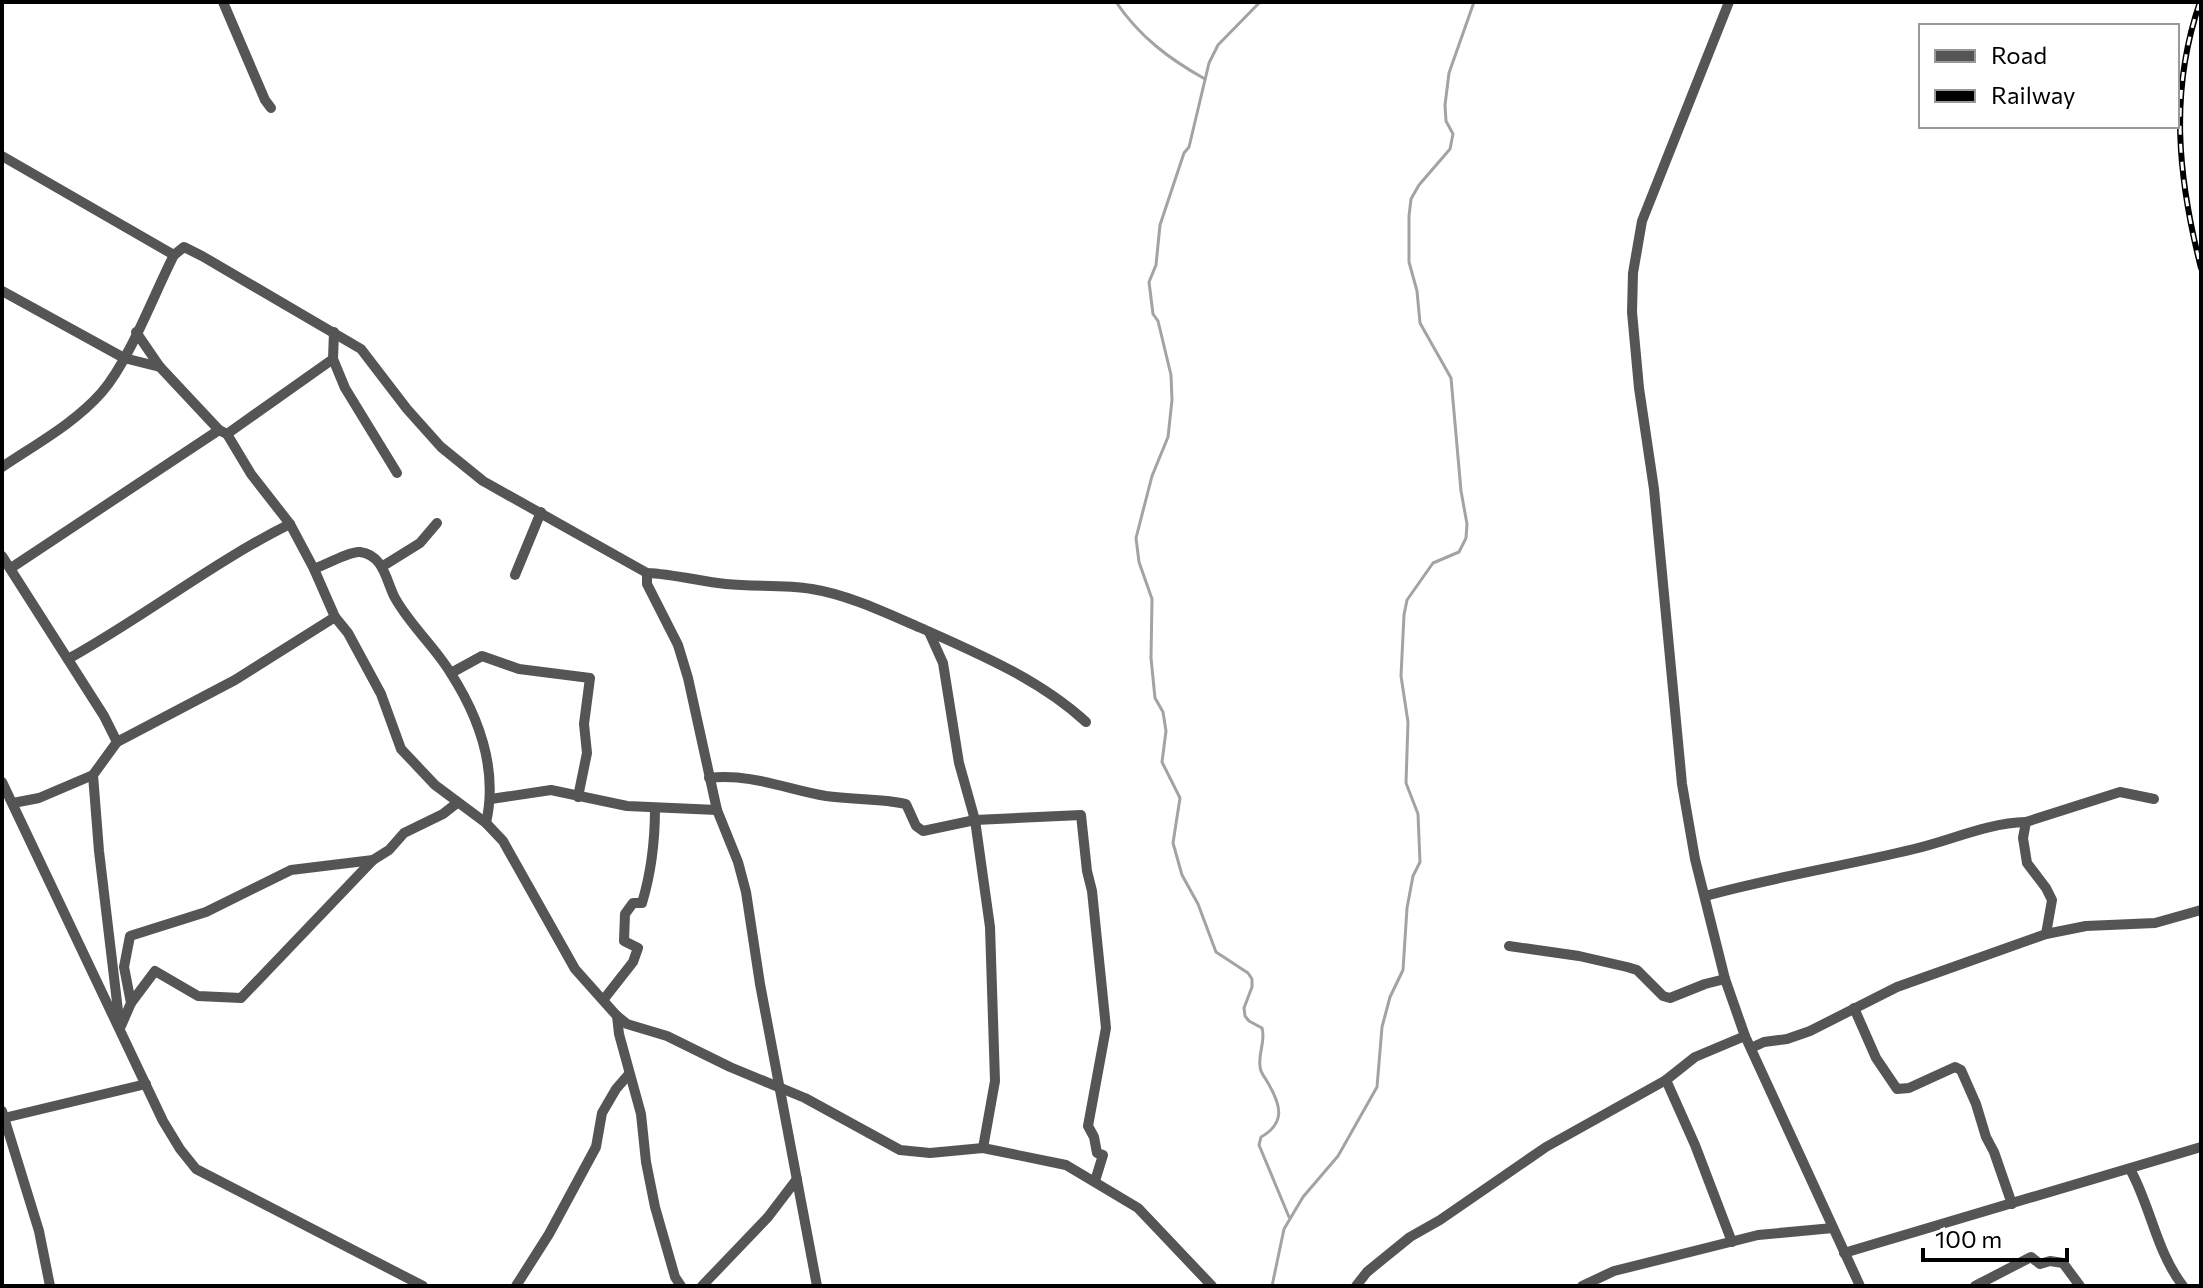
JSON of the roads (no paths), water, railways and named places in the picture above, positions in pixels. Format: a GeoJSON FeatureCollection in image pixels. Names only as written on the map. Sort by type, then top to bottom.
{"type":"FeatureCollection","features":[{"type":"Feature","properties":{"kind":"street"},"geometry":{"type":"LineString","coordinates":[[223,2],[271,108]]}},
{"type":"Feature","properties":{"kind":"street"},"geometry":{"type":"LineString","coordinates":[[1729,2],[1642,221],[1633,273],[1635,344],[1654,489],[1682,784],[1695,859],[1725,979],[1745,1036],[1860,1286]]}},
{"type":"Feature","properties":{"kind":"street"},"geometry":{"type":"LineString","coordinates":[[2,156],[174,255]]}},
{"type":"Feature","properties":{"kind":"street"},"geometry":{"type":"LineString","coordinates":[[2,467],[62,427],[101,393],[124,358],[174,255],[184,247],[361,349],[441,447],[483,481],[647,573],[725,584],[834,593],[1001,664],[1069,707],[1086,722]]}},
{"type":"Feature","properties":{"kind":"street"},"geometry":{"type":"LineString","coordinates":[[2,291],[124,358],[160,367]]}},
{"type":"Feature","properties":{"kind":"street"},"geometry":{"type":"LineString","coordinates":[[136,332],[160,367],[223,432],[290,524],[335,617],[348,633],[381,694],[401,749],[425,776],[486,823],[503,841],[575,969],[617,1016],[627,1024],[680,1041],[821,1106],[900,1150],[930,1153],[983,1148],[1066,1165],[1138,1208],[1212,1286]]}},
{"type":"Feature","properties":{"kind":"street"},"geometry":{"type":"LineString","coordinates":[[334,332],[333,359],[345,388],[397,473]]}},
{"type":"Feature","properties":{"kind":"street"},"geometry":{"type":"LineString","coordinates":[[11,568],[333,359]]}},
{"type":"Feature","properties":{"kind":"street"},"geometry":{"type":"LineString","coordinates":[[515,575],[541,512]]}},
{"type":"Feature","properties":{"kind":"street"},"geometry":{"type":"LineString","coordinates":[[383,566],[420,543],[437,523]]}},
{"type":"Feature","properties":{"kind":"street"},"geometry":{"type":"LineString","coordinates":[[68,659],[123,628],[248,545],[290,524]]}},
{"type":"Feature","properties":{"kind":"street"},"geometry":{"type":"LineString","coordinates":[[314,569],[362,552],[383,566],[394,596],[451,673],[484,743],[491,799],[486,823]]}},
{"type":"Feature","properties":{"kind":"street"},"geometry":{"type":"LineString","coordinates":[[2,556],[104,716],[117,742]]}},
{"type":"Feature","properties":{"kind":"street"},"geometry":{"type":"LineString","coordinates":[[647,573],[647,584],[678,645],[717,810],[738,862],[746,892],[779,1089],[817,1286]]}},
{"type":"Feature","properties":{"kind":"street"},"geometry":{"type":"LineString","coordinates":[[13,803],[39,798],[93,775],[117,742],[235,680],[335,617]]}},
{"type":"Feature","properties":{"kind":"street"},"geometry":{"type":"LineString","coordinates":[[929,632],[943,663],[959,763],[975,820],[990,927],[995,1081],[983,1148]]}},
{"type":"Feature","properties":{"kind":"street"},"geometry":{"type":"LineString","coordinates":[[451,673],[482,656],[519,669],[590,678],[584,724],[587,753],[578,797]]}},
{"type":"Feature","properties":{"kind":"street"},"geometry":{"type":"LineString","coordinates":[[93,775],[120,1028]]}},
{"type":"Feature","properties":{"kind":"street"},"geometry":{"type":"LineString","coordinates":[[709,778],[723,776],[765,780],[825,796],[906,804],[916,826],[923,831],[975,820],[1081,815],[1106,1028],[1088,1126],[1097,1153],[1103,1155],[1095,1181]]}},
{"type":"Feature","properties":{"kind":"street"},"geometry":{"type":"LineString","coordinates":[[2,782],[163,1121],[196,1169],[423,1286]]}},
{"type":"Feature","properties":{"kind":"street"},"geometry":{"type":"LineString","coordinates":[[491,799],[551,790],[606,803],[717,810]]}},
{"type":"Feature","properties":{"kind":"street"},"geometry":{"type":"LineString","coordinates":[[1705,896],[1921,847],[1995,824],[2026,822],[2120,792],[2154,799]]}},
{"type":"Feature","properties":{"kind":"street"},"geometry":{"type":"LineString","coordinates":[[120,1028],[131,1003],[155,971],[198,996],[241,998],[373,860],[389,850],[404,833],[443,814],[457,803]]}},
{"type":"Feature","properties":{"kind":"street"},"geometry":{"type":"LineString","coordinates":[[604,999],[633,962],[638,948],[624,941],[625,914],[633,903],[642,903],[651,873],[655,808]]}},
{"type":"Feature","properties":{"kind":"street"},"geometry":{"type":"LineString","coordinates":[[2026,822],[2023,838],[2027,863],[2052,900],[2046,934]]}},
{"type":"Feature","properties":{"kind":"street"},"geometry":{"type":"LineString","coordinates":[[131,1003],[124,967],[130,936],[206,912],[291,870],[373,860]]}},
{"type":"Feature","properties":{"kind":"street"},"geometry":{"type":"LineString","coordinates":[[1751,1048],[1810,1031],[1897,987],[2046,934],[2086,926],[2155,923],[2201,910]]}},
{"type":"Feature","properties":{"kind":"street"},"geometry":{"type":"LineString","coordinates":[[1509,946],[1579,956],[1637,970],[1663,996],[1670,998],[1725,979]]}},
{"type":"Feature","properties":{"kind":"street"},"geometry":{"type":"LineString","coordinates":[[1854,1008],[1876,1058],[1897,1089],[1909,1088],[1955,1067],[1961,1070],[2012,1204]]}},
{"type":"Feature","properties":{"kind":"street"},"geometry":{"type":"LineString","coordinates":[[617,1016],[641,1114],[655,1207],[675,1277],[681,1286]]}},
{"type":"Feature","properties":{"kind":"street"},"geometry":{"type":"LineString","coordinates":[[1356,1286],[1367,1272],[1410,1237],[1546,1147],[1666,1080],[1695,1057],[1745,1036]]}},
{"type":"Feature","properties":{"kind":"street"},"geometry":{"type":"LineString","coordinates":[[516,1286],[549,1234],[596,1147],[602,1113],[629,1074]]}},
{"type":"Feature","properties":{"kind":"street"},"geometry":{"type":"LineString","coordinates":[[1666,1080],[1700,1156],[1732,1242]]}},
{"type":"Feature","properties":{"kind":"street"},"geometry":{"type":"LineString","coordinates":[[50,1286],[39,1231],[3,1115],[146,1084]]}},
{"type":"Feature","properties":{"kind":"street"},"geometry":{"type":"LineString","coordinates":[[1844,1253],[2201,1147]]}},
{"type":"Feature","properties":{"kind":"street"},"geometry":{"type":"LineString","coordinates":[[2130,1169],[2142,1191],[2169,1266],[2183,1286]]}},
{"type":"Feature","properties":{"kind":"street"},"geometry":{"type":"LineString","coordinates":[[702,1286],[768,1217],[797,1179]]}},
{"type":"Feature","properties":{"kind":"street"},"geometry":{"type":"LineString","coordinates":[[1582,1286],[1614,1271],[1758,1235],[1833,1228]]}},
{"type":"Feature","properties":{"kind":"street"},"geometry":{"type":"LineString","coordinates":[[1975,1286],[2031,1257],[2040,1264],[2050,1261],[2063,1263],[2080,1286]]}},
{"type":"Feature","properties":{"kind":"waterway"},"geometry":{"type":"LineString","coordinates":[[1116,2],[1156,46],[1205,79]]}},
{"type":"Feature","properties":{"kind":"waterway"},"geometry":{"type":"LineString","coordinates":[[1260,2],[1218,45],[1209,63],[1189,147],[1184,153],[1160,225],[1156,265],[1149,282],[1153,314],[1158,321],[1171,375],[1172,400],[1168,437],[1152,476],[1136,538],[1139,562],[1152,599],[1151,658],[1155,698],[1163,712],[1166,731],[1162,762],[1180,798],[1173,843],[1182,875],[1198,904],[1216,952],[1248,973],[1252,979],[1244,1008],[1245,1016],[1262,1028],[1260,1068],[1276,1099],[1279,1113],[1278,1120],[1261,1137],[1259,1145],[1289,1217]]}},
{"type":"Feature","properties":{"kind":"waterway"},"geometry":{"type":"LineString","coordinates":[[1272,1286],[1284,1229],[1303,1197],[1338,1156],[1377,1087],[1382,1027],[1390,997],[1403,970],[1407,908],[1413,876],[1420,862],[1418,814],[1406,783],[1408,722],[1401,676],[1404,615],[1407,600],[1433,563],[1459,552],[1466,538],[1467,524],[1451,378],[1420,323],[1417,291],[1409,262],[1409,216],[1411,199],[1419,185],[1450,149],[1453,134],[1446,121],[1445,105],[1449,73],[1474,2]]}},
{"type":"Feature","properties":{"kind":"railway"},"geometry":{"type":"LineString","coordinates":[[2200,2],[2184,69],[2180,135],[2187,201],[2201,268]]}}]}
